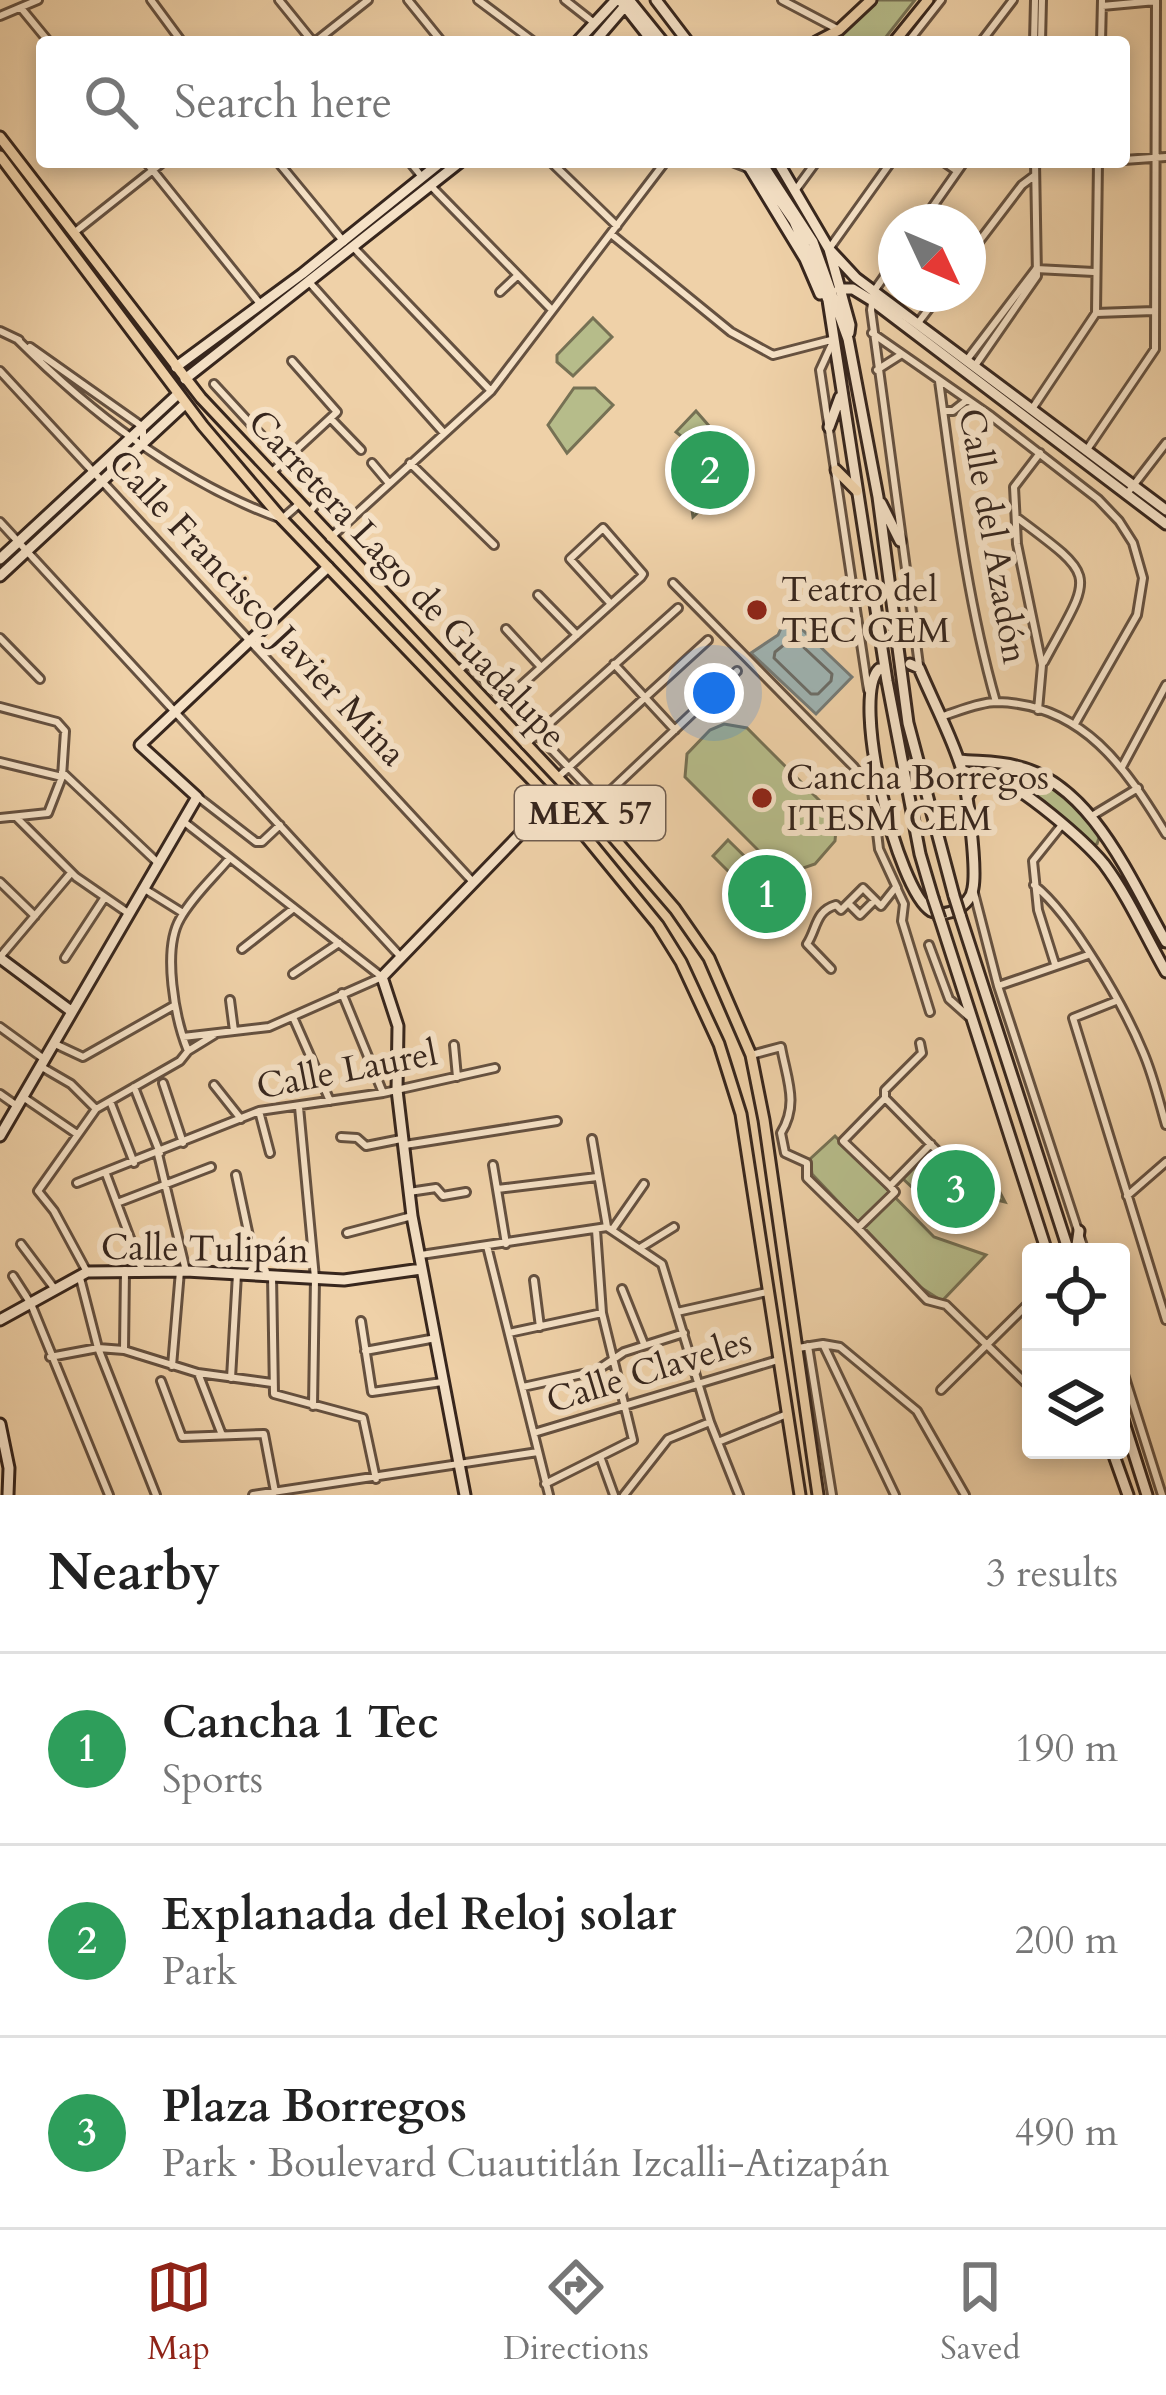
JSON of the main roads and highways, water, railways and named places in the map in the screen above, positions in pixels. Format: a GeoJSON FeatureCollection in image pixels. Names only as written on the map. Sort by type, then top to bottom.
{"type":"FeatureCollection","features":[{"type":"Feature","properties":{"kind":"main road"},"geometry":{"type":"LineString","coordinates":[[827,36],[871,0]]}},
{"type":"Feature","properties":{"kind":"main road"},"geometry":{"type":"LineString","coordinates":[[899,36],[928,0]]}},
{"type":"Feature","properties":{"kind":"main road","name":"Carretera Lago de Guadalupe"},"geometry":{"type":"LineString","coordinates":[[0,137],[185,404],[282,519],[582,832],[658,925],[701,1001],[741,1114],[800,1495]]}},
{"type":"Feature","properties":{"kind":"main road","name":"Carretera Lago de Guadalupe"},"geometry":{"type":"LineString","coordinates":[[0,156],[185,379],[589,811],[709,958],[751,1055],[803,1347],[801,1377],[818,1495]]}},
{"type":"Feature","properties":{"kind":"main road"},"geometry":{"type":"LineString","coordinates":[[836,470],[857,490]]}},
{"type":"Feature","properties":{"kind":"main road"},"geometry":{"type":"LineString","coordinates":[[529,781],[545,766]]}},
{"type":"Feature","properties":{"kind":"main road"},"geometry":{"type":"LineString","coordinates":[[719,1044],[745,1036]]}},
{"type":"Feature","properties":{"kind":"main road"},"geometry":{"type":"LineString","coordinates":[[783,1381],[801,1377]]}},
{"type":"Feature","properties":{"kind":"water"},"geometry":{"type":"Polygon","coordinates":[[[787,615],[852,677],[816,714],[751,653],[778,635],[787,615]]]}},
{"type":"Feature","properties":{"kind":"place","name":"Explanada del Reloj solar"},"geometry":{"type":"Point","coordinates":[710,470]}},
{"type":"Feature","properties":{"kind":"place","name":"Teatro del TEC CEM"},"geometry":{"type":"Point","coordinates":[757,610]}},
{"type":"Feature","properties":{"kind":"place","name":"Cancha Borregos ITESM CEM"},"geometry":{"type":"Point","coordinates":[762,798]}},
{"type":"Feature","properties":{"kind":"place","name":"Cancha 1 Tec"},"geometry":{"type":"Point","coordinates":[767,894]}},
{"type":"Feature","properties":{"kind":"place","name":"Plaza Borregos"},"geometry":{"type":"Point","coordinates":[956,1189]}}]}
